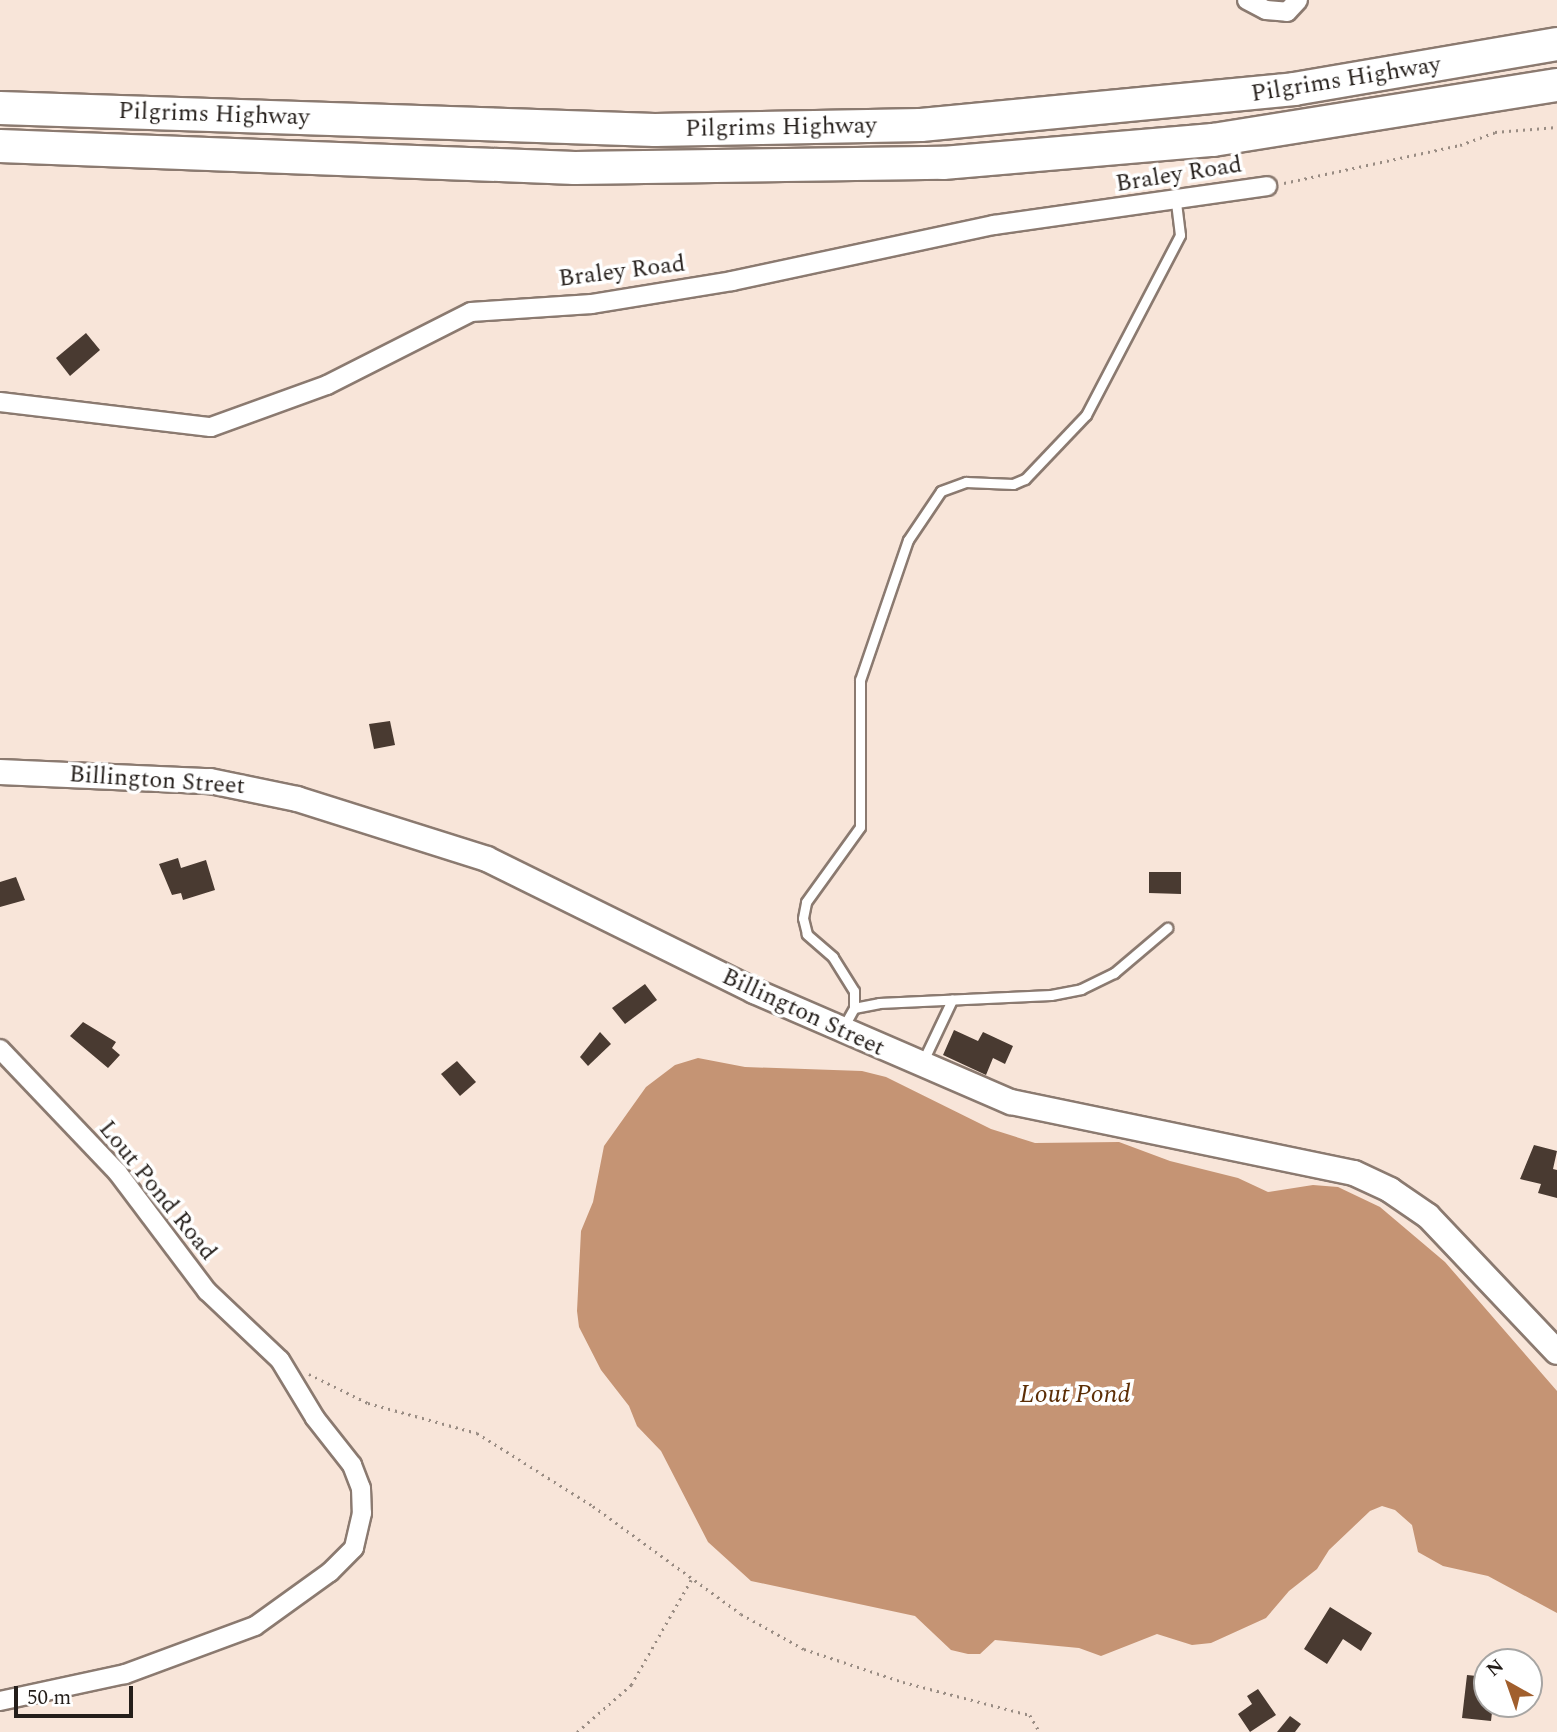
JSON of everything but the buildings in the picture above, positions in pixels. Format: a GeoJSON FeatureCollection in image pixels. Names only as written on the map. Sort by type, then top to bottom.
{"type":"FeatureCollection","features":[{"type":"Feature","properties":{"kind":"highway","name":"Pilgrims Highway"},"geometry":{"type":"LineString","coordinates":[[0,108],[641,130],[920,125],[1281,91],[1557,44]]}},
{"type":"Feature","properties":{"kind":"highway","name":"Pilgrims Highway"},"geometry":{"type":"LineString","coordinates":[[0,146],[575,168],[818,167],[943,163],[1213,140],[1434,107],[1557,85]]}},
{"type":"Feature","properties":{"kind":"highway"},"geometry":{"type":"LineString","coordinates":[[1434,107],[1557,95]]}},
{"type":"Feature","properties":{"kind":"street"},"geometry":{"type":"LineString","coordinates":[[1247,0],[1266,10],[1293,6]]}},
{"type":"Feature","properties":{"kind":"street","name":"Braley Road"},"geometry":{"type":"LineString","coordinates":[[0,402],[211,426],[327,385],[471,312],[592,304],[733,281],[994,225],[1267,186]]}},
{"type":"Feature","properties":{"kind":"street","name":"Billington Street"},"geometry":{"type":"LineString","coordinates":[[0,772],[229,783],[396,829],[538,881],[722,976],[921,1066],[1011,1102],[1324,1165],[1372,1181],[1429,1216],[1557,1352]]}},
{"type":"Feature","properties":{"kind":"street","name":"Lout Pond Road"},"geometry":{"type":"LineString","coordinates":[[0,1049],[118,1173],[207,1291],[280,1360],[315,1418],[352,1465],[361,1488],[354,1548],[330,1572],[255,1626],[125,1674],[0,1701]]}},
{"type":"Feature","properties":{"kind":"lane"},"geometry":{"type":"LineString","coordinates":[[841,1031],[854,1009],[854,991],[846,975],[807,934],[803,918],[806,902],[860,827],[860,680],[908,540],[941,491],[966,482],[1025,480],[1086,415],[1180,235],[1176,201]]}},
{"type":"Feature","properties":{"kind":"lane"},"geometry":{"type":"LineString","coordinates":[[854,1009],[879,1003],[1051,995],[1081,989],[1114,973],[1167,928]]}},
{"type":"Feature","properties":{"kind":"lane"},"geometry":{"type":"LineString","coordinates":[[921,1066],[952,1000]]}},
{"type":"Feature","properties":{"kind":"path"},"geometry":{"type":"LineString","coordinates":[[1267,186],[1460,145],[1495,132],[1557,127]]}},
{"type":"Feature","properties":{"kind":"path"},"geometry":{"type":"LineString","coordinates":[[280,1360],[368,1403],[477,1433],[593,1506],[691,1580],[804,1649],[903,1682],[1030,1715],[1040,1732]]}},
{"type":"Feature","properties":{"kind":"path"},"geometry":{"type":"LineString","coordinates":[[577,1732],[631,1685],[691,1580]]}},
{"type":"Feature","properties":{"kind":"water","name":"Lout Pond"},"geometry":{"type":"Polygon","coordinates":[[[698,1058],[745,1067],[862,1071],[886,1077],[991,1129],[1035,1143],[1119,1142],[1170,1161],[1238,1178],[1268,1192],[1313,1185],[1338,1187],[1380,1207],[1445,1262],[1557,1391],[1557,1613],[1488,1576],[1443,1566],[1418,1552],[1412,1525],[1395,1510],[1382,1506],[1370,1511],[1329,1550],[1317,1569],[1289,1591],[1266,1618],[1211,1643],[1192,1645],[1157,1634],[1101,1656],[1079,1648],[995,1640],[980,1654],[968,1654],[951,1650],[915,1616],[751,1581],[708,1542],[661,1451],[637,1426],[629,1406],[601,1370],[579,1327],[577,1311],[581,1231],[593,1202],[604,1146],[646,1087],[675,1065],[698,1058]]]}}]}
